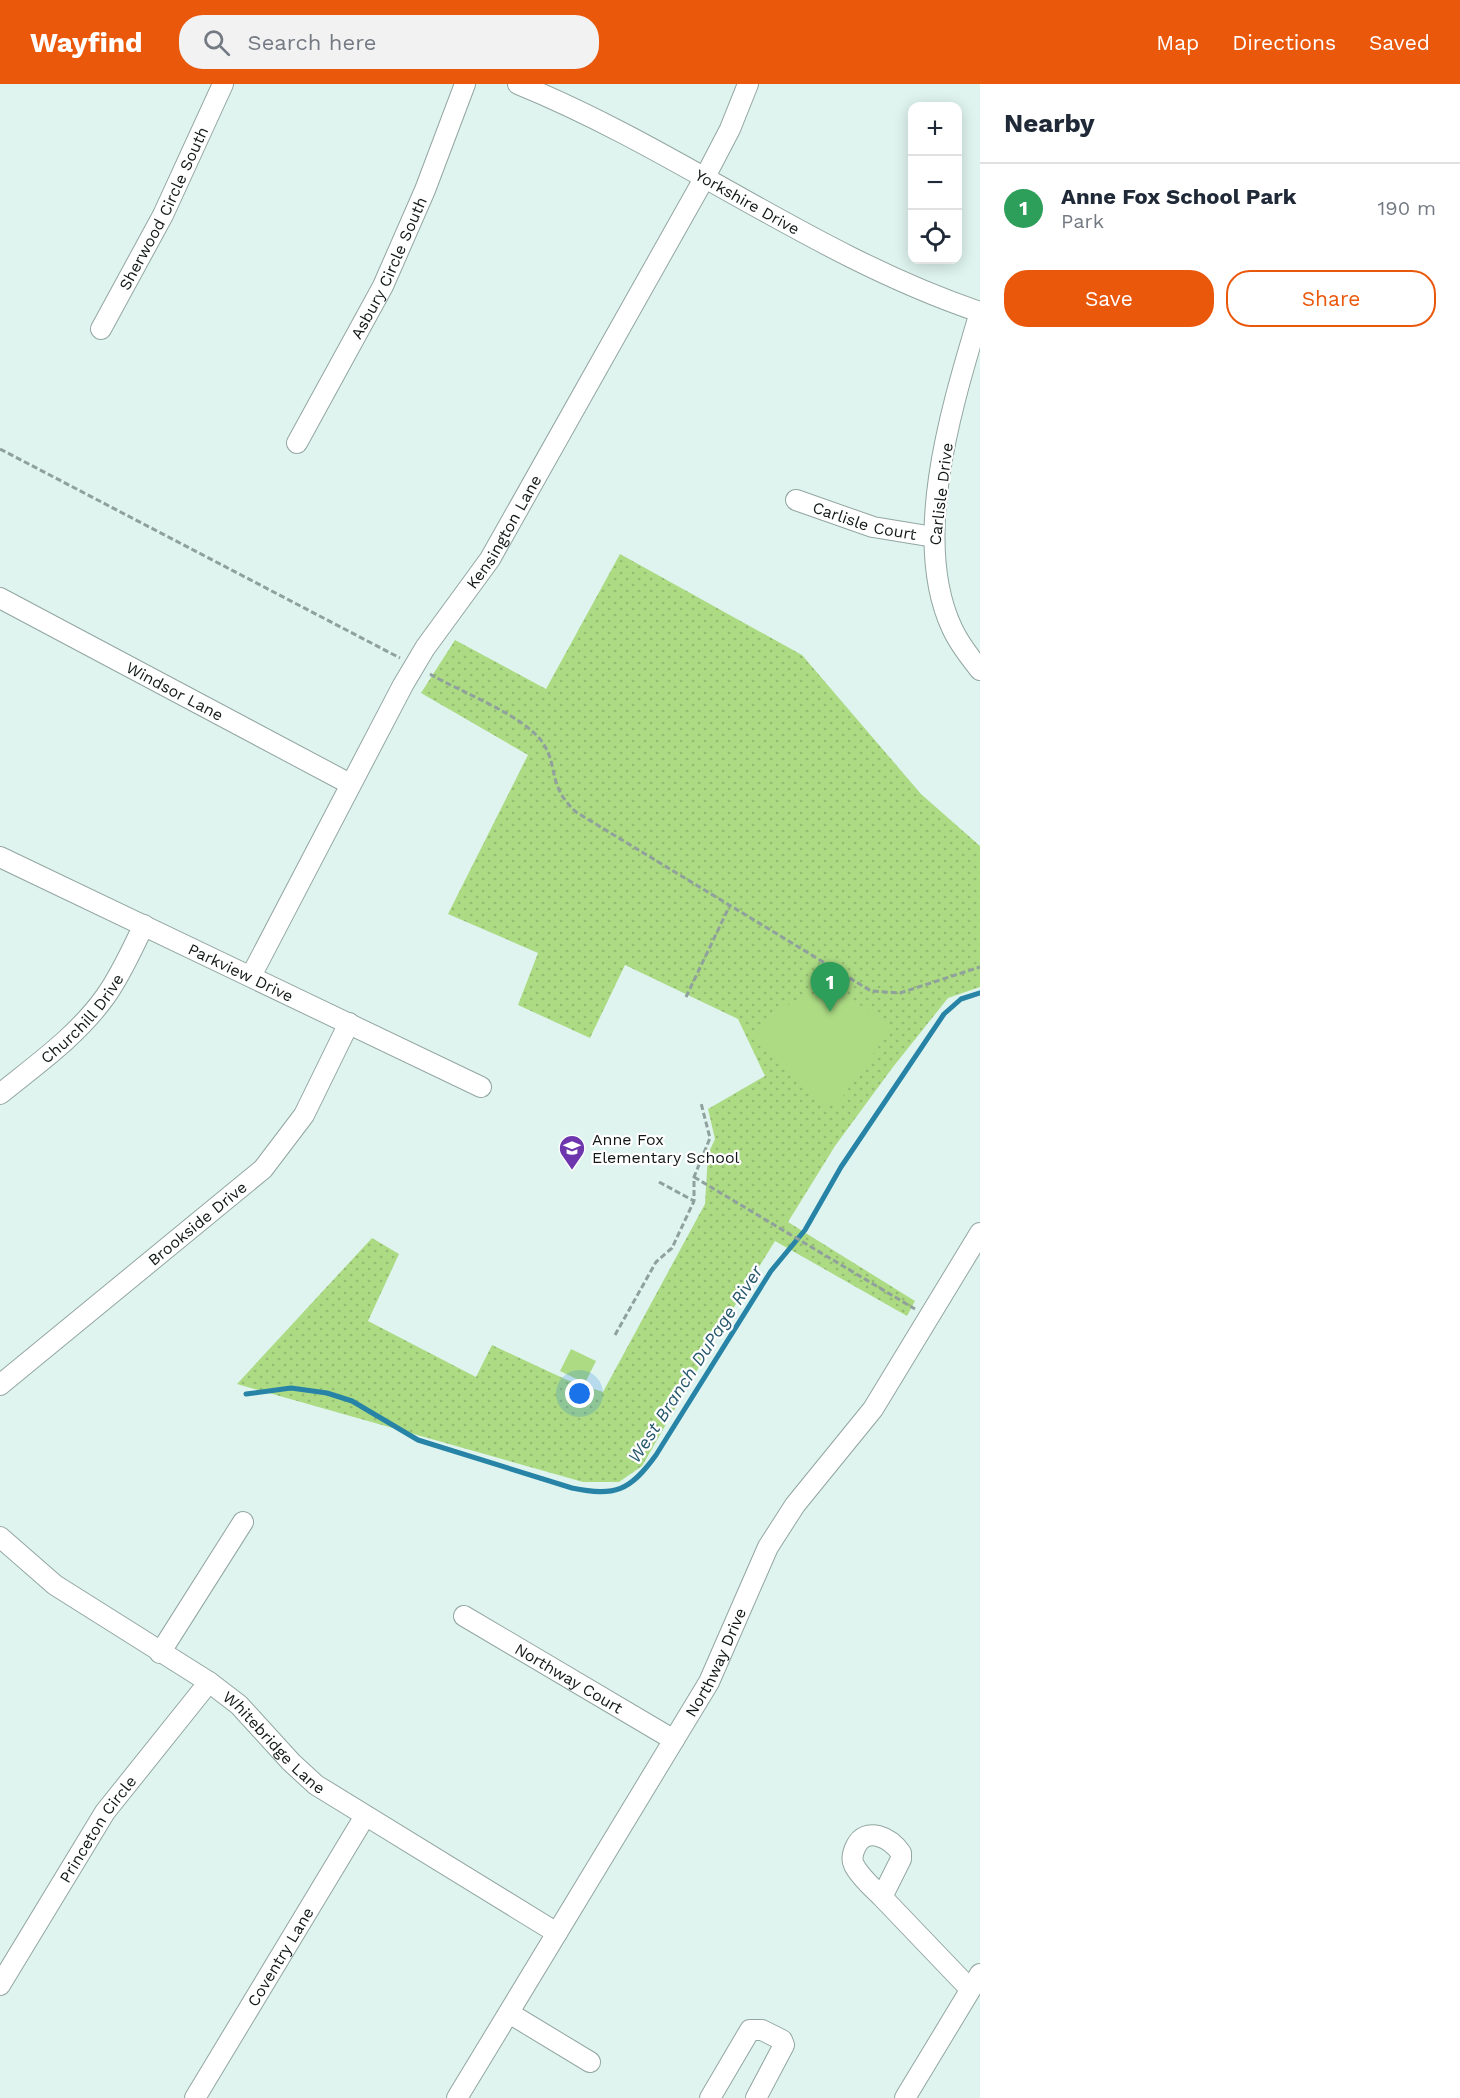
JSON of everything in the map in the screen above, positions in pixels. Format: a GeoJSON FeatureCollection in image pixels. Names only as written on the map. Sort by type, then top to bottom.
{"type":"FeatureCollection","features":[{"type":"Feature","properties":{"kind":"street","name":"Sherwood Circle South"},"geometry":{"type":"LineString","coordinates":[[101,328],[163,215],[223,84]]}},
{"type":"Feature","properties":{"kind":"street","name":"Asbury Circle South"},"geometry":{"type":"LineString","coordinates":[[297,442],[384,286],[425,190],[465,84]]}},
{"type":"Feature","properties":{"kind":"street","name":"Yorkshire Drive"},"geometry":{"type":"LineString","coordinates":[[518,84],[624,133],[852,260],[912,288],[980,312]]}},
{"type":"Feature","properties":{"kind":"street","name":"Kensington Lane"},"geometry":{"type":"LineString","coordinates":[[250,976],[414,665],[490,559],[705,177],[730,129],[748,84]]}},
{"type":"Feature","properties":{"kind":"street","name":"Carlisle Drive"},"geometry":{"type":"LineString","coordinates":[[980,312],[950,422],[934,537],[935,571],[945,611],[952,630],[980,670]]}},
{"type":"Feature","properties":{"kind":"street","name":"Carlisle Court"},"geometry":{"type":"LineString","coordinates":[[796,500],[873,527],[934,537]]}},
{"type":"Feature","properties":{"kind":"street","name":"Windsor Lane"},"geometry":{"type":"LineString","coordinates":[[0,598],[350,784]]}},
{"type":"Feature","properties":{"kind":"street","name":"Parkview Drive"},"geometry":{"type":"LineString","coordinates":[[0,856],[481,1087]]}},
{"type":"Feature","properties":{"kind":"street","name":"Churchill Drive"},"geometry":{"type":"LineString","coordinates":[[0,1094],[67,1040],[95,1010],[119,976],[144,925]]}},
{"type":"Feature","properties":{"kind":"street","name":"Brookside Drive"},"geometry":{"type":"LineString","coordinates":[[0,1385],[263,1169],[304,1116],[349,1023]]}},
{"type":"Feature","properties":{"kind":"street","name":"Northway Drive"},"geometry":{"type":"LineString","coordinates":[[458,2098],[713,1673],[755,1572],[773,1539],[806,1491],[863,1423],[980,1233]]}},
{"type":"Feature","properties":{"kind":"street"},"geometry":{"type":"LineString","coordinates":[[160,1653],[243,1522]]}},
{"type":"Feature","properties":{"kind":"street","name":"Whitebridge Lane"},"geometry":{"type":"LineString","coordinates":[[0,1537],[55,1585],[209,1682],[239,1705],[303,1774],[365,1816],[557,1933]]}},
{"type":"Feature","properties":{"kind":"street","name":"Northway Court"},"geometry":{"type":"LineString","coordinates":[[464,1616],[674,1740]]}},
{"type":"Feature","properties":{"kind":"street","name":"Princeton Circle"},"geometry":{"type":"LineString","coordinates":[[0,1985],[105,1812],[209,1682]]}},
{"type":"Feature","properties":{"kind":"street","name":"Coventry Lane"},"geometry":{"type":"LineString","coordinates":[[195,2098],[365,1816]]}},
{"type":"Feature","properties":{"kind":"street"},"geometry":{"type":"LineString","coordinates":[[882,1898],[977,1980],[904,2098]]}},
{"type":"Feature","properties":{"kind":"street"},"geometry":{"type":"LineString","coordinates":[[509,2013],[590,2062]]}},
{"type":"Feature","properties":{"kind":"street"},"geometry":{"type":"LineString","coordinates":[[710,2098],[750,2030],[762,2030],[782,2040],[784,2045],[756,2098]]}},
{"type":"Feature","properties":{"kind":"path"},"geometry":{"type":"LineString","coordinates":[[0,449],[395,655]]}},
{"type":"Feature","properties":{"kind":"path"},"geometry":{"type":"LineString","coordinates":[[433,676],[522,724],[537,737],[548,753],[558,791],[576,812],[863,986],[880,993],[900,993],[980,967]]}},
{"type":"Feature","properties":{"kind":"path"},"geometry":{"type":"LineString","coordinates":[[686,997],[730,905]]}},
{"type":"Feature","properties":{"kind":"path"},"geometry":{"type":"LineString","coordinates":[[615,1335],[656,1262],[672,1248],[694,1201],[694,1178],[710,1138],[701,1103]]}},
{"type":"Feature","properties":{"kind":"path"},"geometry":{"type":"LineString","coordinates":[[694,1178],[785,1230],[919,1312]]}},
{"type":"Feature","properties":{"kind":"path"},"geometry":{"type":"LineString","coordinates":[[659,1182],[694,1201]]}},
{"type":"Feature","properties":{"kind":"green space"},"geometry":{"type":"Polygon","coordinates":[[[620,554],[802,655],[921,794],[980,846],[980,987],[948,998],[893,1067],[835,1146],[788,1222],[915,1301],[907,1316],[775,1241],[726,1320],[642,1466],[619,1482],[583,1482],[237,1384],[372,1238],[399,1254],[368,1321],[476,1377],[492,1345],[567,1380],[603,1392],[705,1204],[708,1154],[715,1139],[708,1109],[765,1076],[738,1019],[625,965],[590,1038],[518,1005],[538,953],[448,914],[528,755],[421,693],[455,640],[546,689],[620,554]]]}},
{"type":"Feature","properties":{"kind":"green space"},"geometry":{"type":"Polygon","coordinates":[[[818,995],[840,997],[858,1004],[875,1016],[889,1032],[838,1103],[822,1104],[754,1040],[766,1023],[780,1010],[797,1000],[818,995]]]}},
{"type":"Feature","properties":{"kind":"green space"},"geometry":{"type":"Polygon","coordinates":[[[571,1349],[596,1361],[585,1383],[560,1371],[571,1349]]]}},
{"type":"Feature","properties":{"kind":"waterway","name":"West Branch DuPage River"},"geometry":{"type":"LineString","coordinates":[[246,1394],[291,1388],[327,1393],[352,1401],[418,1440],[572,1488],[600,1492],[611,1491],[629,1484],[638,1477],[656,1455],[771,1271],[805,1230],[841,1167],[944,1014],[961,999],[980,993]]}},
{"type":"Feature","properties":{"kind":"place","name":"Anne Fox School Park"},"geometry":{"type":"Point","coordinates":[830,1012]}},
{"type":"Feature","properties":{"kind":"place","name":"Anne Fox Elementary School"},"geometry":{"type":"Point","coordinates":[572,1171]}}]}
